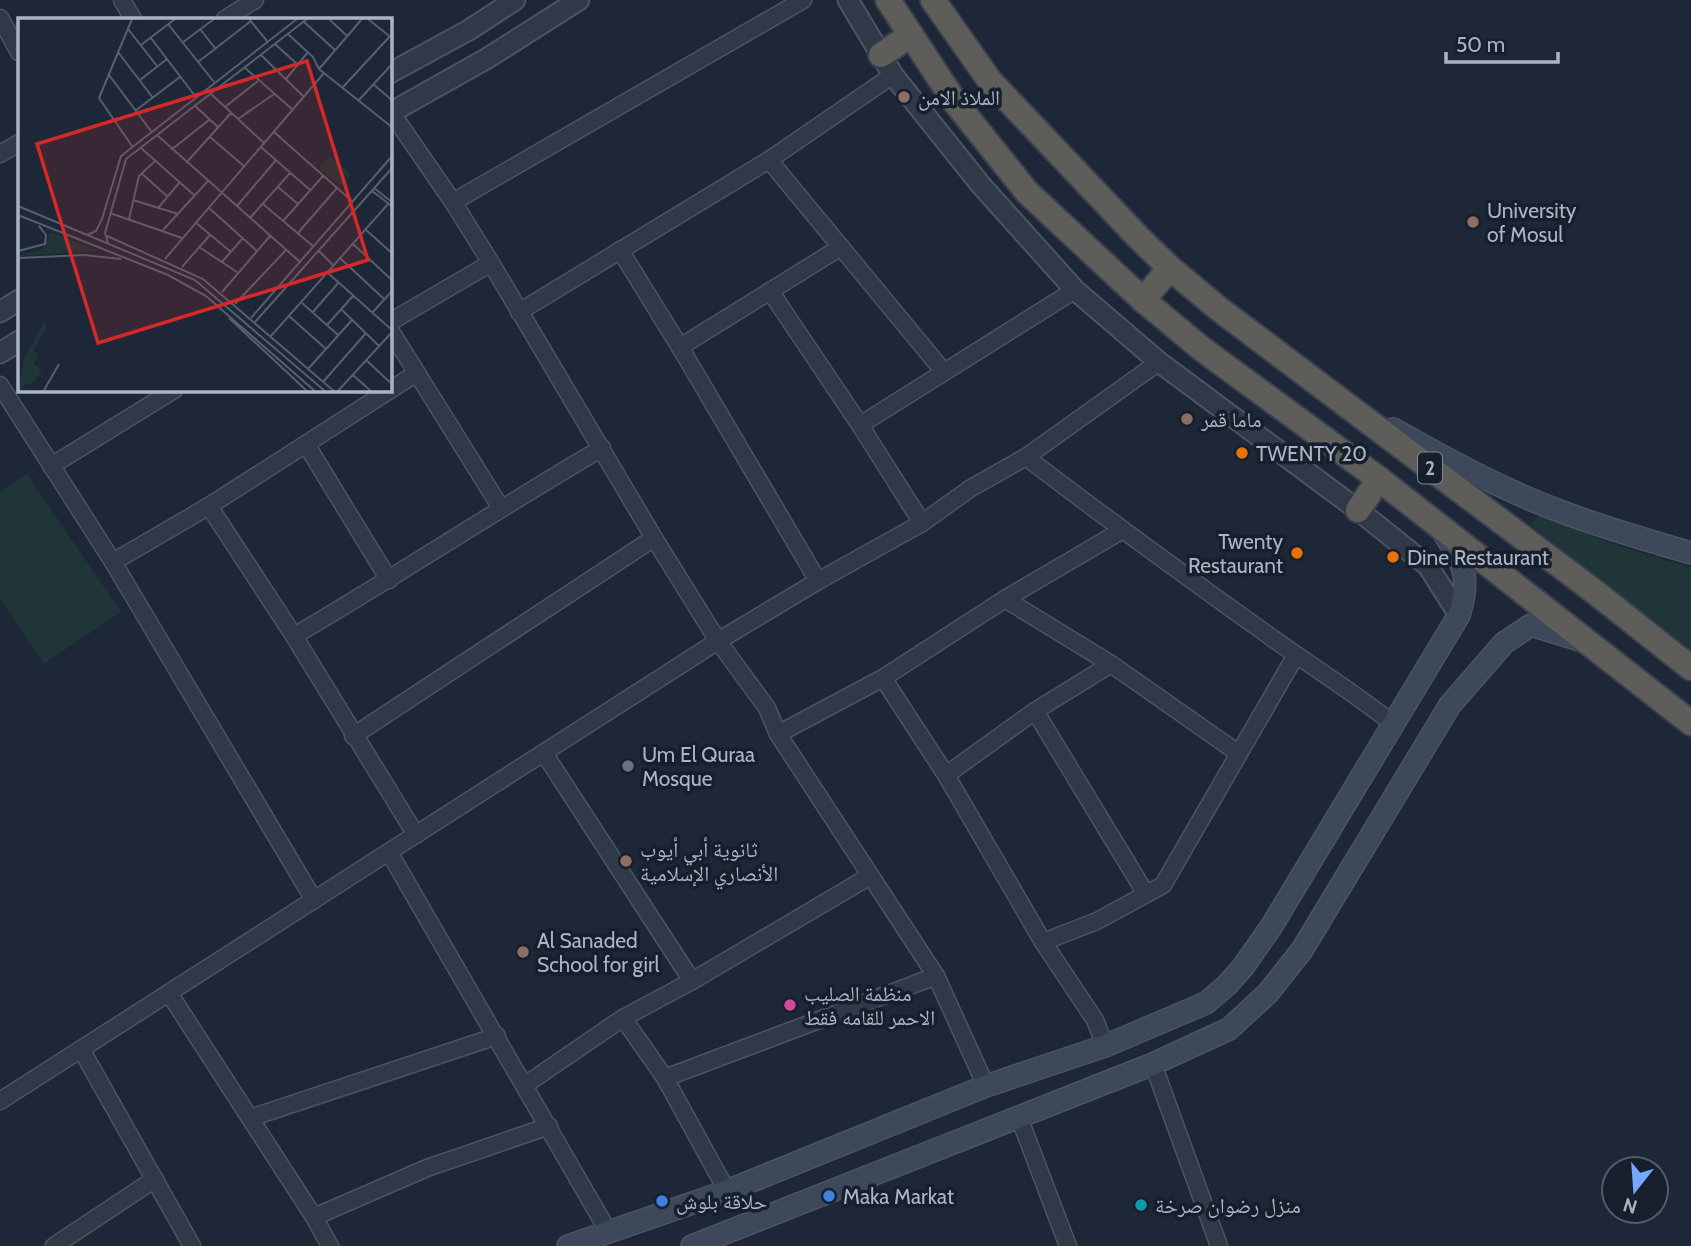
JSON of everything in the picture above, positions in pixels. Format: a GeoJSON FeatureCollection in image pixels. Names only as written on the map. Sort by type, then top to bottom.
{"type":"FeatureCollection","features":[{"type":"Feature","properties":{"kind":"highway","name":"2"},"geometry":{"type":"LineString","coordinates":[[888,0],[956,102],[1027,192],[1143,300],[1202,349],[1379,479],[1691,723]]}},
{"type":"Feature","properties":{"kind":"highway","name":"2"},"geometry":{"type":"LineString","coordinates":[[933,0],[990,81],[1170,268],[1219,309],[1691,668]]}},
{"type":"Feature","properties":{"kind":"highway"},"geometry":{"type":"LineString","coordinates":[[887,65],[911,35]]}},
{"type":"Feature","properties":{"kind":"highway"},"geometry":{"type":"LineString","coordinates":[[1143,300],[1170,268]]}},
{"type":"Feature","properties":{"kind":"highway"},"geometry":{"type":"LineString","coordinates":[[1358,510],[1379,479]]}},
{"type":"Feature","properties":{"kind":"main road"},"geometry":{"type":"LineString","coordinates":[[1342,400],[1437,454],[1555,509],[1612,530],[1691,552]]}},
{"type":"Feature","properties":{"kind":"main road"},"geometry":{"type":"LineString","coordinates":[[568,1246],[727,1191],[986,1086],[1104,1046],[1206,1003],[1243,967],[1287,902],[1459,615],[1466,592],[1461,561],[1438,525]]}},
{"type":"Feature","properties":{"kind":"main road"},"geometry":{"type":"LineString","coordinates":[[699,1245],[1153,1064],[1229,1029],[1268,993],[1303,950],[1450,705],[1504,643],[1531,625],[1587,642]]}},
{"type":"Feature","properties":{"kind":"main road"},"geometry":{"type":"LineString","coordinates":[[1243,967],[1268,993]]}},
{"type":"Feature","properties":{"kind":"street"},"geometry":{"type":"LineString","coordinates":[[122,0],[132,18]]}},
{"type":"Feature","properties":{"kind":"street"},"geometry":{"type":"LineString","coordinates":[[392,72],[469,30],[515,0]]}},
{"type":"Feature","properties":{"kind":"street"},"geometry":{"type":"LineString","coordinates":[[392,111],[486,60],[579,0]]}},
{"type":"Feature","properties":{"kind":"street"},"geometry":{"type":"LineString","coordinates":[[453,202],[803,0]]}},
{"type":"Feature","properties":{"kind":"street"},"geometry":{"type":"LineString","coordinates":[[848,0],[887,65],[980,184],[1075,290],[1159,362],[1358,510],[1428,566],[1459,615]]}},
{"type":"Feature","properties":{"kind":"street"},"geometry":{"type":"LineString","coordinates":[[227,18],[253,1]]}},
{"type":"Feature","properties":{"kind":"street"},"geometry":{"type":"LineString","coordinates":[[0,18],[18,50]]}},
{"type":"Feature","properties":{"kind":"street"},"geometry":{"type":"LineString","coordinates":[[519,312],[769,160],[887,65]]}},
{"type":"Feature","properties":{"kind":"street"},"geometry":{"type":"LineString","coordinates":[[392,113],[491,262],[718,641],[767,708],[779,734],[936,976],[986,1086]]}},
{"type":"Feature","properties":{"kind":"street"},"geometry":{"type":"LineString","coordinates":[[0,155],[18,144]]}},
{"type":"Feature","properties":{"kind":"street"},"geometry":{"type":"LineString","coordinates":[[769,160],[944,372]]}},
{"type":"Feature","properties":{"kind":"street"},"geometry":{"type":"LineString","coordinates":[[680,347],[841,247]]}},
{"type":"Feature","properties":{"kind":"street"},"geometry":{"type":"LineString","coordinates":[[620,250],[818,581]]}},
{"type":"Feature","properties":{"kind":"street"},"geometry":{"type":"LineString","coordinates":[[392,321],[491,262]]}},
{"type":"Feature","properties":{"kind":"street"},"geometry":{"type":"LineString","coordinates":[[770,290],[922,523]]}},
{"type":"Feature","properties":{"kind":"street"},"geometry":{"type":"LineString","coordinates":[[860,425],[1075,290]]}},
{"type":"Feature","properties":{"kind":"street"},"geometry":{"type":"LineString","coordinates":[[0,312],[18,301]]}},
{"type":"Feature","properties":{"kind":"street"},"geometry":{"type":"LineString","coordinates":[[392,333],[501,508]]}},
{"type":"Feature","properties":{"kind":"street"},"geometry":{"type":"LineString","coordinates":[[0,1101],[718,641],[922,523],[971,488],[1026,457],[1159,362]]}},
{"type":"Feature","properties":{"kind":"street"},"geometry":{"type":"LineString","coordinates":[[392,389],[417,373]]}},
{"type":"Feature","properties":{"kind":"street"},"geometry":{"type":"LineString","coordinates":[[0,385],[113,562],[314,900]]}},
{"type":"Feature","properties":{"kind":"street"},"geometry":{"type":"LineString","coordinates":[[51,466],[171,392]]}},
{"type":"Feature","properties":{"kind":"street"},"geometry":{"type":"LineString","coordinates":[[113,562],[209,506],[387,392]]}},
{"type":"Feature","properties":{"kind":"street"},"geometry":{"type":"LineString","coordinates":[[306,444],[389,580]]}},
{"type":"Feature","properties":{"kind":"street"},"geometry":{"type":"LineString","coordinates":[[294,636],[601,448]]}},
{"type":"Feature","properties":{"kind":"street"},"geometry":{"type":"LineString","coordinates":[[1026,457],[1121,531],[1353,692],[1392,723]]}},
{"type":"Feature","properties":{"kind":"street"},"geometry":{"type":"LineString","coordinates":[[209,506],[294,636],[416,835]]}},
{"type":"Feature","properties":{"kind":"street"},"geometry":{"type":"LineString","coordinates":[[779,734],[883,678],[1004,599],[1121,531]]}},
{"type":"Feature","properties":{"kind":"street"},"geometry":{"type":"LineString","coordinates":[[354,736],[654,538]]}},
{"type":"Feature","properties":{"kind":"street"},"geometry":{"type":"LineString","coordinates":[[1004,599],[1111,664],[1238,753]]}},
{"type":"Feature","properties":{"kind":"street"},"geometry":{"type":"LineString","coordinates":[[1043,942],[1097,921],[1163,885],[1296,655]]}},
{"type":"Feature","properties":{"kind":"street"},"geometry":{"type":"LineString","coordinates":[[946,775],[1035,711],[1111,664]]}},
{"type":"Feature","properties":{"kind":"street"},"geometry":{"type":"LineString","coordinates":[[883,678],[946,775],[1043,942],[1095,1020],[1104,1046]]}},
{"type":"Feature","properties":{"kind":"street"},"geometry":{"type":"LineString","coordinates":[[1035,711],[1146,894]]}},
{"type":"Feature","properties":{"kind":"street"},"geometry":{"type":"LineString","coordinates":[[544,753],[692,981]]}},
{"type":"Feature","properties":{"kind":"street"},"geometry":{"type":"LineString","coordinates":[[389,852],[550,1126],[608,1231]]}},
{"type":"Feature","properties":{"kind":"street"},"geometry":{"type":"LineString","coordinates":[[525,1084],[623,1018],[692,981],[870,876]]}},
{"type":"Feature","properties":{"kind":"street"},"geometry":{"type":"LineString","coordinates":[[665,1078],[936,976]]}},
{"type":"Feature","properties":{"kind":"street"},"geometry":{"type":"LineString","coordinates":[[169,993],[330,1246]]}},
{"type":"Feature","properties":{"kind":"street"},"geometry":{"type":"LineString","coordinates":[[623,1018],[665,1078],[727,1191]]}},
{"type":"Feature","properties":{"kind":"street"},"geometry":{"type":"LineString","coordinates":[[250,1118],[497,1036]]}},
{"type":"Feature","properties":{"kind":"street"},"geometry":{"type":"LineString","coordinates":[[81,1049],[192,1246]]}},
{"type":"Feature","properties":{"kind":"street"},"geometry":{"type":"LineString","coordinates":[[1153,1064],[1219,1246]]}},
{"type":"Feature","properties":{"kind":"street"},"geometry":{"type":"LineString","coordinates":[[1019,1117],[1068,1246]]}},
{"type":"Feature","properties":{"kind":"street"},"geometry":{"type":"LineString","coordinates":[[314,1217],[427,1168],[550,1126]]}},
{"type":"Feature","properties":{"kind":"street"},"geometry":{"type":"LineString","coordinates":[[61,1244],[155,1180]]}},
{"type":"Feature","properties":{"kind":"green space"},"geometry":{"type":"Polygon","coordinates":[[[27,474],[121,612],[44,664],[0,599],[0,492],[27,474]]]}},
{"type":"Feature","properties":{"kind":"green space"},"geometry":{"type":"Polygon","coordinates":[[[1540,514],[1604,541],[1691,568],[1691,653],[1530,524],[1540,514]]]}},
{"type":"Feature","properties":{"kind":"place","name":"الملاذ الامن"},"geometry":{"type":"Point","coordinates":[904,97]}},
{"type":"Feature","properties":{"kind":"place","name":"University of Mosul"},"geometry":{"type":"Point","coordinates":[1473,222]}},
{"type":"Feature","properties":{"kind":"place","name":"ماما قمر"},"geometry":{"type":"Point","coordinates":[1187,419]}},
{"type":"Feature","properties":{"kind":"place","name":"TWENTY 20"},"geometry":{"type":"Point","coordinates":[1242,453]}},
{"type":"Feature","properties":{"kind":"place","name":"Twenty Restaurant"},"geometry":{"type":"Point","coordinates":[1297,553]}},
{"type":"Feature","properties":{"kind":"place","name":"Dine Restaurant"},"geometry":{"type":"Point","coordinates":[1393,557]}},
{"type":"Feature","properties":{"kind":"place","name":"Um El Quraa Mosque"},"geometry":{"type":"Point","coordinates":[628,766]}},
{"type":"Feature","properties":{"kind":"place","name":"ثانوية أبي أيوب الأنصاري الإسلامية"},"geometry":{"type":"Point","coordinates":[626,861]}},
{"type":"Feature","properties":{"kind":"place","name":"Al Sanaded School for girl"},"geometry":{"type":"Point","coordinates":[523,952]}},
{"type":"Feature","properties":{"kind":"place","name":"منظمة الصليب الاحمر للقامه فقط"},"geometry":{"type":"Point","coordinates":[790,1005]}},
{"type":"Feature","properties":{"kind":"place","name":"Maka Markat"},"geometry":{"type":"Point","coordinates":[829,1196]}},
{"type":"Feature","properties":{"kind":"place","name":"حلاقة بلوش"},"geometry":{"type":"Point","coordinates":[662,1201]}},
{"type":"Feature","properties":{"kind":"place","name":"منزل رضوان صرخة"},"geometry":{"type":"Point","coordinates":[1141,1205]}}]}
